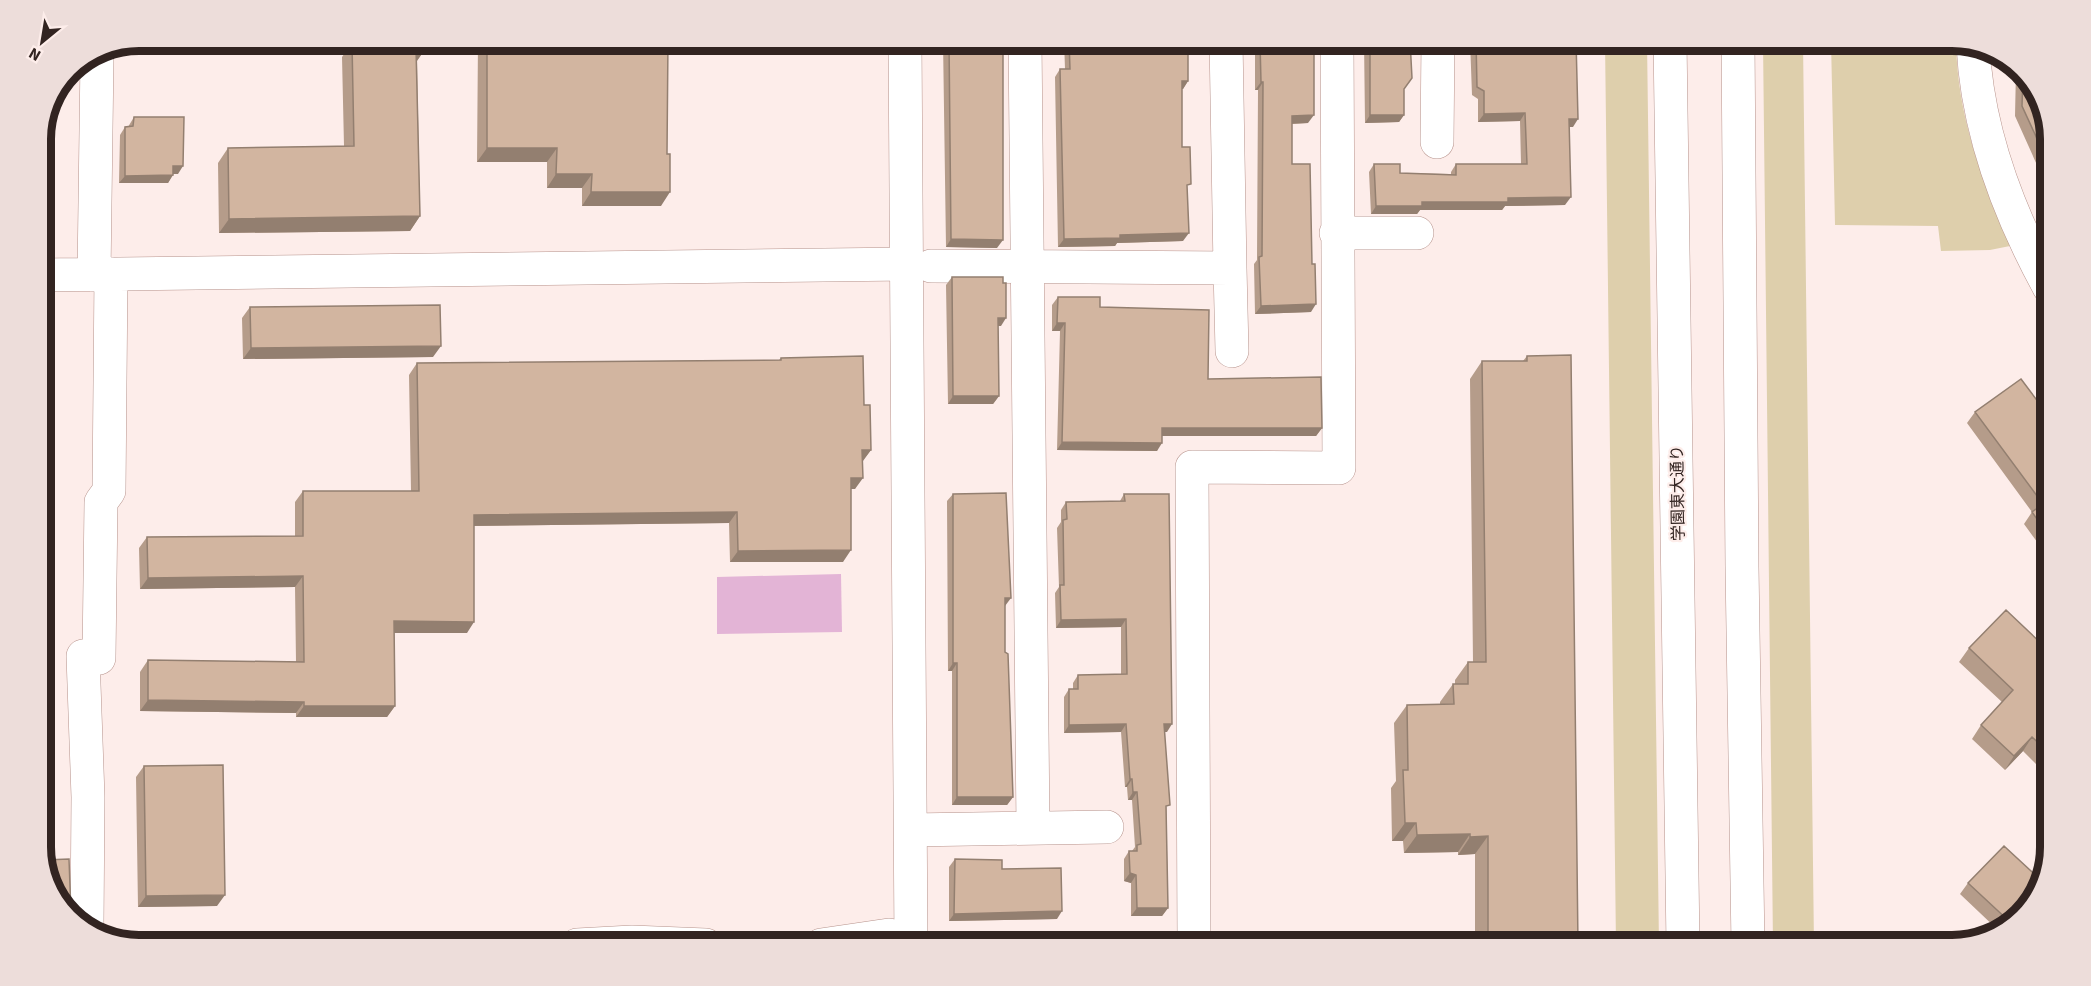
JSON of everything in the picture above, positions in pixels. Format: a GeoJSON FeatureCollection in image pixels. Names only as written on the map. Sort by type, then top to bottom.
{"type":"FeatureCollection","features":[{"type":"Feature","properties":{"kind":"street"},"geometry":{"type":"LineString","coordinates":[[900,935],[911,830],[919,265],[906,51]]}},
{"type":"Feature","properties":{"kind":"street"},"geometry":{"type":"LineString","coordinates":[[1025,51],[1033,828]]}},
{"type":"Feature","properties":{"kind":"street"},"geometry":{"type":"LineString","coordinates":[[1226,51],[1232,351]]}},
{"type":"Feature","properties":{"kind":"street"},"geometry":{"type":"LineString","coordinates":[[1194,935],[1192,467],[1339,468],[1336,233],[1337,51]]}},
{"type":"Feature","properties":{"kind":"street"},"geometry":{"type":"LineString","coordinates":[[1437,142],[1438,51]]}},
{"type":"Feature","properties":{"kind":"street","name":"学園東大通り"},"geometry":{"type":"LineString","coordinates":[[1670,51],[1683,935]]}},
{"type":"Feature","properties":{"kind":"street"},"geometry":{"type":"LineString","coordinates":[[1738,51],[1748,935]]}},
{"type":"Feature","properties":{"kind":"street"},"geometry":{"type":"LineString","coordinates":[[1974,54],[1978,107],[1990,152],[2037,239]]}},
{"type":"Feature","properties":{"kind":"street"},"geometry":{"type":"LineString","coordinates":[[87,917],[88,797],[83,656],[99,658],[101,502],[109,491],[78,275],[97,62]]}},
{"type":"Feature","properties":{"kind":"street"},"geometry":{"type":"LineString","coordinates":[[1336,233],[1416,232]]}},
{"type":"Feature","properties":{"kind":"street"},"geometry":{"type":"LineString","coordinates":[[78,275],[919,265],[1230,268]]}},
{"type":"Feature","properties":{"kind":"street"},"geometry":{"type":"LineString","coordinates":[[911,830],[1107,827]]}},
{"type":"Feature","properties":{"kind":"shaded area"},"geometry":{"type":"Polygon","coordinates":[[[1605,51],[1647,51],[1659,935],[1616,935],[1605,51]]]}},
{"type":"Feature","properties":{"kind":"shaded area"},"geometry":{"type":"Polygon","coordinates":[[[1763,51],[1803,51],[1814,935],[1773,935],[1763,51]]]}},
{"type":"Feature","properties":{"kind":"shaded area"},"geometry":{"type":"Polygon","coordinates":[[[1831,51],[1956,52],[1966,121],[1981,171],[2010,246],[1990,250],[1941,251],[1938,226],[1835,225],[1831,51]]]}},
{"type":"Feature","properties":{"kind":"shaded area"},"geometry":{"type":"Polygon","coordinates":[[[841,574],[842,632],[717,634],[717,577],[841,574]]]}},
{"type":"Feature","properties":{"kind":"building"},"geometry":{"type":"Polygon","coordinates":[[[352,51],[416,51],[420,216],[229,219],[228,148],[354,146],[352,51]]]}},
{"type":"Feature","properties":{"kind":"building"},"geometry":{"type":"Polygon","coordinates":[[[487,51],[668,51],[667,154],[670,154],[670,192],[591,192],[592,174],[556,174],[557,148],[487,148],[487,51]]]}},
{"type":"Feature","properties":{"kind":"building"},"geometry":{"type":"Polygon","coordinates":[[[949,51],[1003,51],[1003,240],[951,239],[949,51]]]}},
{"type":"Feature","properties":{"kind":"building"},"geometry":{"type":"Polygon","coordinates":[[[1069,51],[1188,51],[1188,81],[1182,81],[1182,147],[1190,147],[1191,184],[1187,185],[1189,233],[1064,239],[1060,69],[1070,69],[1069,51]]]}},
{"type":"Feature","properties":{"kind":"building"},"geometry":{"type":"Polygon","coordinates":[[[1260,51],[1314,51],[1314,115],[1292,116],[1292,164],[1310,164],[1312,264],[1315,264],[1316,304],[1261,306],[1259,257],[1262,256],[1263,82],[1261,82],[1260,51]]]}},
{"type":"Feature","properties":{"kind":"building"},"geometry":{"type":"Polygon","coordinates":[[[1370,51],[1411,51],[1412,78],[1404,89],[1404,115],[1370,115],[1370,51]]]}},
{"type":"Feature","properties":{"kind":"building"},"geometry":{"type":"Polygon","coordinates":[[[1476,51],[1576,51],[1578,119],[1569,119],[1571,197],[1508,198],[1508,202],[1422,202],[1422,206],[1376,206],[1374,164],[1400,164],[1400,173],[1456,175],[1456,164],[1527,164],[1525,113],[1484,114],[1484,91],[1477,87],[1476,51]]]}},
{"type":"Feature","properties":{"kind":"building"},"geometry":{"type":"Polygon","coordinates":[[[2023,87],[2035,111],[2040,145],[2022,106],[2023,87]]]}},
{"type":"Feature","properties":{"kind":"building"},"geometry":{"type":"Polygon","coordinates":[[[134,117],[184,117],[183,166],[173,166],[173,175],[125,176],[125,127],[133,126],[134,117]]]}},
{"type":"Feature","properties":{"kind":"building"},"geometry":{"type":"Polygon","coordinates":[[[952,277],[1003,277],[1003,283],[1006,283],[1006,318],[998,318],[999,396],[953,396],[952,277]]]}},
{"type":"Feature","properties":{"kind":"building"},"geometry":{"type":"Polygon","coordinates":[[[1058,297],[1100,297],[1100,307],[1209,310],[1208,379],[1321,377],[1322,428],[1162,428],[1162,443],[1062,442],[1065,323],[1057,323],[1058,297]]]}},
{"type":"Feature","properties":{"kind":"building"},"geometry":{"type":"Polygon","coordinates":[[[440,305],[441,346],[251,348],[250,307],[440,305]]]}},
{"type":"Feature","properties":{"kind":"building"},"geometry":{"type":"Polygon","coordinates":[[[1571,355],[1578,935],[1488,935],[1488,836],[1417,835],[1416,823],[1405,823],[1403,770],[1408,770],[1407,705],[1454,704],[1453,684],[1468,684],[1468,662],[1486,662],[1482,361],[1527,361],[1527,356],[1571,355]]]}},
{"type":"Feature","properties":{"kind":"building"},"geometry":{"type":"Polygon","coordinates":[[[863,356],[864,405],[870,405],[871,450],[862,450],[863,478],[851,478],[851,550],[738,551],[737,512],[474,515],[474,622],[394,621],[395,706],[304,706],[304,702],[148,700],[148,660],[304,662],[303,576],[148,578],[147,537],[303,536],[303,491],[419,491],[417,363],[781,360],[781,358],[863,356]]]}},
{"type":"Feature","properties":{"kind":"building"},"geometry":{"type":"Polygon","coordinates":[[[2021,379],[2040,404],[2040,500],[1975,412],[2021,379]]]}},
{"type":"Feature","properties":{"kind":"building"},"geometry":{"type":"Polygon","coordinates":[[[1006,493],[1011,598],[1005,598],[1005,652],[1008,654],[1013,797],[957,797],[957,663],[953,663],[953,494],[1006,493]]]}},
{"type":"Feature","properties":{"kind":"building"},"geometry":{"type":"Polygon","coordinates":[[[1124,494],[1169,494],[1172,724],[1164,724],[1170,805],[1166,806],[1168,908],[1137,908],[1136,875],[1130,873],[1129,851],[1137,851],[1137,845],[1141,844],[1137,792],[1133,792],[1132,779],[1130,779],[1126,724],[1069,725],[1069,689],[1078,689],[1078,675],[1127,674],[1126,619],[1061,620],[1060,585],[1064,585],[1063,520],[1067,519],[1066,502],[1125,501],[1124,494]]]}},
{"type":"Feature","properties":{"kind":"building"},"geometry":{"type":"Polygon","coordinates":[[[2040,506],[2040,523],[2032,512],[2040,506]]]}},
{"type":"Feature","properties":{"kind":"building"},"geometry":{"type":"Polygon","coordinates":[[[2006,610],[2040,642],[2040,744],[2032,737],[2014,756],[1981,725],[2013,690],[1969,648],[2006,610]]]}},
{"type":"Feature","properties":{"kind":"building"},"geometry":{"type":"Polygon","coordinates":[[[223,765],[225,895],[146,896],[144,766],[223,765]]]}},
{"type":"Feature","properties":{"kind":"building"},"geometry":{"type":"Polygon","coordinates":[[[2004,846],[2035,874],[2022,900],[2005,917],[1968,883],[2004,846]]]}},
{"type":"Feature","properties":{"kind":"building"},"geometry":{"type":"Polygon","coordinates":[[[69,859],[71,902],[60,886],[52,860],[69,859]]]}},
{"type":"Feature","properties":{"kind":"building"},"geometry":{"type":"Polygon","coordinates":[[[955,859],[1002,860],[1002,869],[1061,868],[1062,911],[954,914],[955,859]]]}}]}
